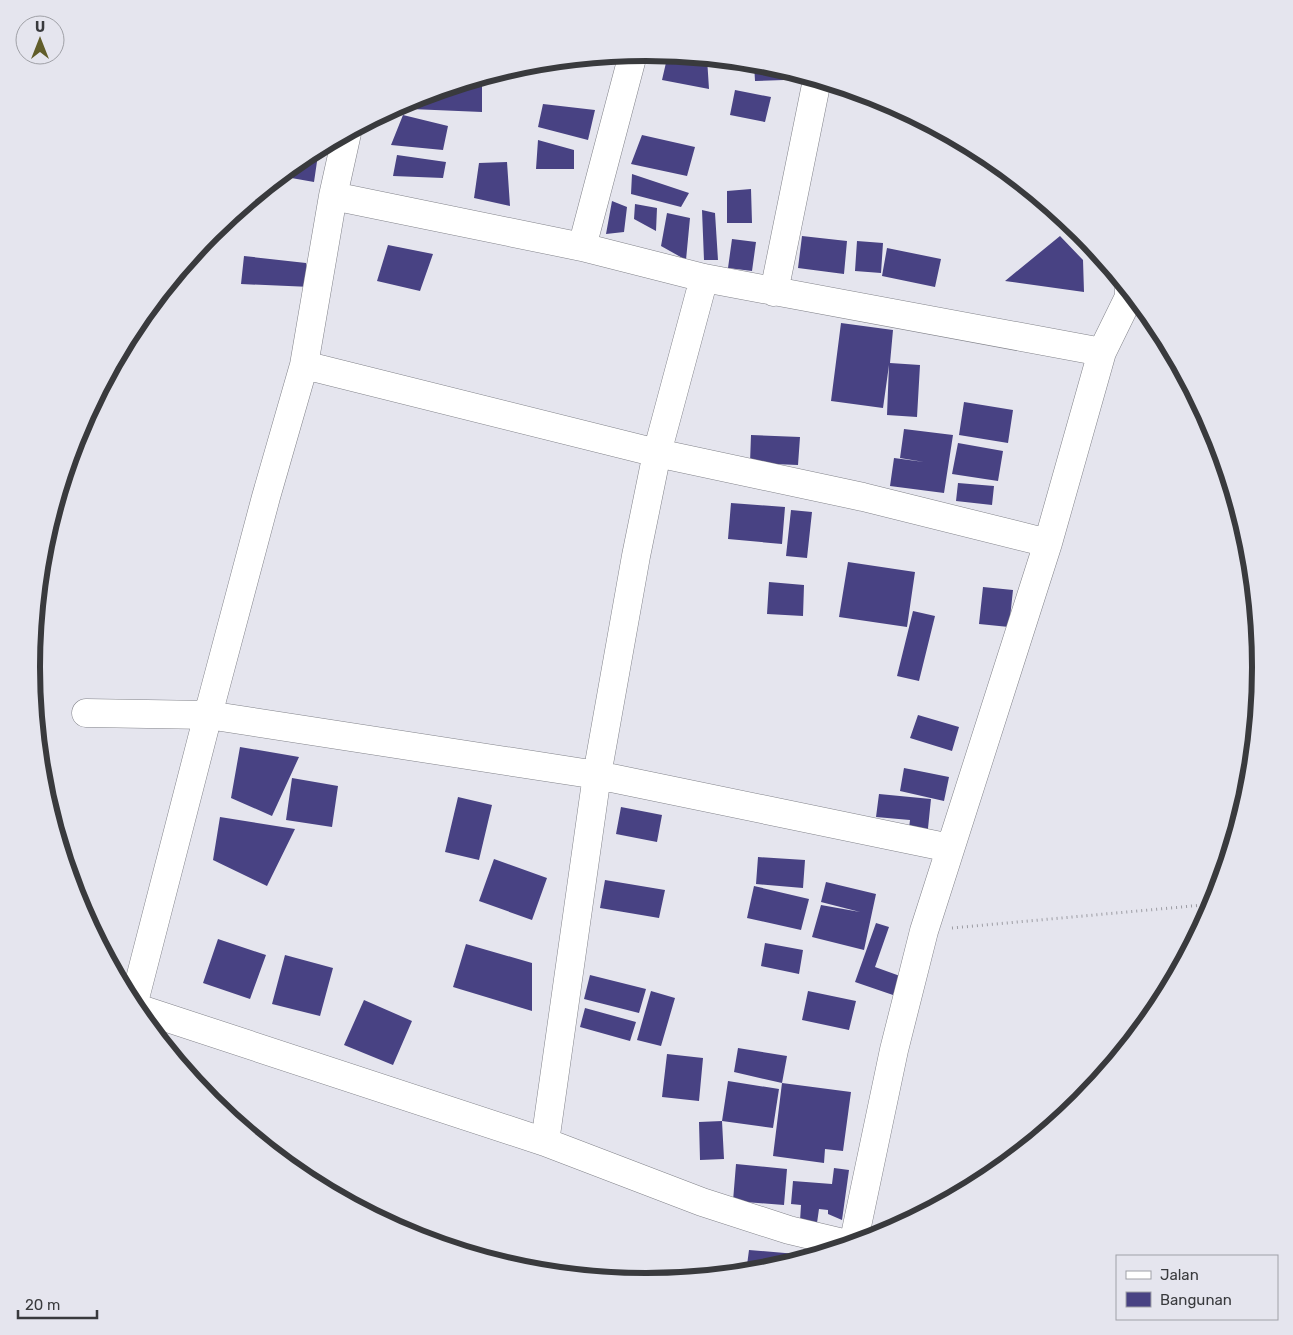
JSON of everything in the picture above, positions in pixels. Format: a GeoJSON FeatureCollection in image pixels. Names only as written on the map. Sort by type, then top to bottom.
{"type":"FeatureCollection","features":[{"type":"Feature","properties":{"kind":"street"},"geometry":{"type":"LineString","coordinates":[[582,247],[631,61]]}},
{"type":"Feature","properties":{"kind":"street"},"geometry":{"type":"LineString","coordinates":[[774,292],[817,86]]}},
{"type":"Feature","properties":{"kind":"street"},"geometry":{"type":"LineString","coordinates":[[136,995],[263,506],[304,365],[333,196],[345,141]]}},
{"type":"Feature","properties":{"kind":"street"},"geometry":{"type":"LineString","coordinates":[[333,196],[582,247],[704,278],[1102,352]]}},
{"type":"Feature","properties":{"kind":"street"},"geometry":{"type":"LineString","coordinates":[[545,1142],[597,774],[636,556],[657,453],[704,278]]}},
{"type":"Feature","properties":{"kind":"street"},"geometry":{"type":"LineString","coordinates":[[854,1237],[894,1050],[924,931],[1048,543],[1102,352],[1129,299]]}},
{"type":"Feature","properties":{"kind":"street"},"geometry":{"type":"LineString","coordinates":[[304,365],[657,453],[863,497],[1048,543]]}},
{"type":"Feature","properties":{"kind":"street"},"geometry":{"type":"LineString","coordinates":[[86,713],[208,714],[597,774],[950,848]]}},
{"type":"Feature","properties":{"kind":"street"},"geometry":{"type":"LineString","coordinates":[[147,1012],[545,1142],[702,1202],[790,1230],[840,1242]]}},
{"type":"Feature","properties":{"kind":"path"},"geometry":{"type":"LineString","coordinates":[[924,931],[1205,905]]}},
{"type":"Feature","properties":{"kind":"building"},"geometry":{"type":"Polygon","coordinates":[[[666,62],[707,64],[709,89],[662,80],[666,62]]]}},
{"type":"Feature","properties":{"kind":"building"},"geometry":{"type":"Polygon","coordinates":[[[754,71],[784,78],[784,80],[755,81],[754,71]]]}},
{"type":"Feature","properties":{"kind":"building"},"geometry":{"type":"Polygon","coordinates":[[[482,84],[482,112],[411,109],[452,93],[482,84]]]}},
{"type":"Feature","properties":{"kind":"building"},"geometry":{"type":"Polygon","coordinates":[[[735,90],[771,97],[765,122],[730,115],[735,90]]]}},
{"type":"Feature","properties":{"kind":"building"},"geometry":{"type":"Polygon","coordinates":[[[543,104],[595,110],[588,140],[538,127],[543,104]]]}},
{"type":"Feature","properties":{"kind":"building"},"geometry":{"type":"Polygon","coordinates":[[[403,115],[448,126],[443,150],[391,145],[403,115]]]}},
{"type":"Feature","properties":{"kind":"building"},"geometry":{"type":"Polygon","coordinates":[[[642,135],[695,147],[687,176],[631,164],[642,135]]]}},
{"type":"Feature","properties":{"kind":"building"},"geometry":{"type":"Polygon","coordinates":[[[538,140],[574,150],[574,169],[536,169],[538,140]]]}},
{"type":"Feature","properties":{"kind":"building"},"geometry":{"type":"Polygon","coordinates":[[[397,155],[446,162],[443,178],[393,176],[397,155]]]}},
{"type":"Feature","properties":{"kind":"building"},"geometry":{"type":"Polygon","coordinates":[[[317,158],[314,182],[289,178],[317,158]]]}},
{"type":"Feature","properties":{"kind":"building"},"geometry":{"type":"Polygon","coordinates":[[[507,162],[510,206],[474,198],[479,163],[507,162]]]}},
{"type":"Feature","properties":{"kind":"building"},"geometry":{"type":"Polygon","coordinates":[[[632,174],[689,193],[681,207],[631,194],[632,174]]]}},
{"type":"Feature","properties":{"kind":"building"},"geometry":{"type":"Polygon","coordinates":[[[751,189],[752,223],[727,223],[727,191],[751,189]]]}},
{"type":"Feature","properties":{"kind":"building"},"geometry":{"type":"Polygon","coordinates":[[[612,201],[627,207],[624,232],[606,234],[612,201]]]}},
{"type":"Feature","properties":{"kind":"building"},"geometry":{"type":"Polygon","coordinates":[[[635,204],[657,208],[656,231],[634,219],[635,204]]]}},
{"type":"Feature","properties":{"kind":"building"},"geometry":{"type":"Polygon","coordinates":[[[702,210],[715,213],[718,260],[704,260],[702,210]]]}},
{"type":"Feature","properties":{"kind":"building"},"geometry":{"type":"Polygon","coordinates":[[[667,213],[690,218],[686,260],[661,246],[667,213]]]}},
{"type":"Feature","properties":{"kind":"building"},"geometry":{"type":"Polygon","coordinates":[[[802,236],[847,241],[844,274],[798,268],[802,236]]]}},
{"type":"Feature","properties":{"kind":"building"},"geometry":{"type":"Polygon","coordinates":[[[1060,236],[1083,260],[1084,292],[1005,281],[1060,236]]]}},
{"type":"Feature","properties":{"kind":"building"},"geometry":{"type":"Polygon","coordinates":[[[732,239],[756,242],[752,271],[728,268],[732,239]]]}},
{"type":"Feature","properties":{"kind":"building"},"geometry":{"type":"Polygon","coordinates":[[[857,241],[883,243],[881,273],[855,271],[857,241]]]}},
{"type":"Feature","properties":{"kind":"building"},"geometry":{"type":"Polygon","coordinates":[[[388,245],[433,254],[420,291],[377,281],[388,245]]]}},
{"type":"Feature","properties":{"kind":"building"},"geometry":{"type":"Polygon","coordinates":[[[887,248],[941,259],[935,287],[882,276],[887,248]]]}},
{"type":"Feature","properties":{"kind":"building"},"geometry":{"type":"Polygon","coordinates":[[[244,256],[306,263],[311,287],[241,284],[244,256]]]}},
{"type":"Feature","properties":{"kind":"building"},"geometry":{"type":"Polygon","coordinates":[[[841,323],[893,330],[890,363],[920,365],[917,417],[887,415],[889,365],[883,408],[831,401],[841,323]]]}},
{"type":"Feature","properties":{"kind":"building"},"geometry":{"type":"Polygon","coordinates":[[[964,402],[1013,410],[1008,443],[959,435],[964,402]]]}},
{"type":"Feature","properties":{"kind":"building"},"geometry":{"type":"Polygon","coordinates":[[[904,429],[953,435],[944,493],[890,486],[894,458],[924,462],[900,458],[904,429]]]}},
{"type":"Feature","properties":{"kind":"building"},"geometry":{"type":"Polygon","coordinates":[[[751,435],[800,437],[798,465],[750,463],[751,435]]]}},
{"type":"Feature","properties":{"kind":"building"},"geometry":{"type":"Polygon","coordinates":[[[958,443],[1003,451],[998,481],[952,474],[958,443]]]}},
{"type":"Feature","properties":{"kind":"building"},"geometry":{"type":"Polygon","coordinates":[[[958,483],[994,486],[992,505],[956,501],[958,483]]]}},
{"type":"Feature","properties":{"kind":"building"},"geometry":{"type":"Polygon","coordinates":[[[731,503],[785,507],[782,544],[728,539],[731,503]]]}},
{"type":"Feature","properties":{"kind":"building"},"geometry":{"type":"Polygon","coordinates":[[[791,510],[812,512],[807,558],[786,556],[791,510]]]}},
{"type":"Feature","properties":{"kind":"building"},"geometry":{"type":"Polygon","coordinates":[[[848,562],[915,572],[907,627],[839,617],[848,562]]]}},
{"type":"Feature","properties":{"kind":"building"},"geometry":{"type":"Polygon","coordinates":[[[769,582],[804,585],[803,616],[767,614],[769,582]]]}},
{"type":"Feature","properties":{"kind":"building"},"geometry":{"type":"Polygon","coordinates":[[[983,587],[1013,590],[1009,627],[979,624],[983,587]]]}},
{"type":"Feature","properties":{"kind":"building"},"geometry":{"type":"Polygon","coordinates":[[[913,611],[935,616],[919,681],[897,676],[913,611]]]}},
{"type":"Feature","properties":{"kind":"building"},"geometry":{"type":"Polygon","coordinates":[[[918,715],[959,727],[952,751],[910,738],[918,715]]]}},
{"type":"Feature","properties":{"kind":"building"},"geometry":{"type":"Polygon","coordinates":[[[240,747],[299,757],[272,816],[231,798],[240,747]]]}},
{"type":"Feature","properties":{"kind":"building"},"geometry":{"type":"Polygon","coordinates":[[[904,768],[949,777],[944,801],[900,791],[904,768]]]}},
{"type":"Feature","properties":{"kind":"building"},"geometry":{"type":"Polygon","coordinates":[[[292,778],[338,786],[332,827],[286,820],[292,778]]]}},
{"type":"Feature","properties":{"kind":"building"},"geometry":{"type":"Polygon","coordinates":[[[879,794],[931,799],[927,838],[908,836],[910,820],[876,817],[879,794]]]}},
{"type":"Feature","properties":{"kind":"building"},"geometry":{"type":"Polygon","coordinates":[[[458,797],[492,805],[479,860],[445,852],[458,797]]]}},
{"type":"Feature","properties":{"kind":"building"},"geometry":{"type":"Polygon","coordinates":[[[621,807],[662,815],[657,842],[616,834],[621,807]]]}},
{"type":"Feature","properties":{"kind":"building"},"geometry":{"type":"Polygon","coordinates":[[[220,817],[295,829],[267,886],[213,860],[220,817]]]}},
{"type":"Feature","properties":{"kind":"building"},"geometry":{"type":"Polygon","coordinates":[[[758,857],[805,860],[803,888],[756,884],[758,857]]]}},
{"type":"Feature","properties":{"kind":"building"},"geometry":{"type":"Polygon","coordinates":[[[494,859],[547,878],[532,920],[479,901],[494,859]]]}},
{"type":"Feature","properties":{"kind":"building"},"geometry":{"type":"Polygon","coordinates":[[[605,880],[665,890],[659,918],[600,908],[605,880]]]}},
{"type":"Feature","properties":{"kind":"building"},"geometry":{"type":"Polygon","coordinates":[[[826,882],[876,894],[864,950],[812,937],[821,905],[860,912],[821,902],[826,882]]]}},
{"type":"Feature","properties":{"kind":"building"},"geometry":{"type":"Polygon","coordinates":[[[754,886],[809,899],[801,930],[747,918],[754,886]]]}},
{"type":"Feature","properties":{"kind":"building"},"geometry":{"type":"Polygon","coordinates":[[[876,923],[889,927],[875,967],[900,976],[893,995],[855,982],[876,923]]]}},
{"type":"Feature","properties":{"kind":"building"},"geometry":{"type":"Polygon","coordinates":[[[218,939],[266,955],[250,999],[203,983],[218,939]]]}},
{"type":"Feature","properties":{"kind":"building"},"geometry":{"type":"Polygon","coordinates":[[[765,943],[803,950],[799,974],[761,966],[765,943]]]}},
{"type":"Feature","properties":{"kind":"building"},"geometry":{"type":"Polygon","coordinates":[[[466,944],[532,963],[532,1011],[453,987],[466,944]]]}},
{"type":"Feature","properties":{"kind":"building"},"geometry":{"type":"Polygon","coordinates":[[[285,955],[333,968],[320,1016],[272,1004],[285,955]]]}},
{"type":"Feature","properties":{"kind":"building"},"geometry":{"type":"Polygon","coordinates":[[[590,975],[646,989],[639,1013],[584,999],[590,975]]]}},
{"type":"Feature","properties":{"kind":"building"},"geometry":{"type":"Polygon","coordinates":[[[651,991],[675,998],[661,1046],[637,1040],[651,991]]]}},
{"type":"Feature","properties":{"kind":"building"},"geometry":{"type":"Polygon","coordinates":[[[808,991],[856,1001],[849,1030],[802,1020],[808,991]]]}},
{"type":"Feature","properties":{"kind":"building"},"geometry":{"type":"Polygon","coordinates":[[[364,1000],[412,1021],[393,1065],[344,1045],[364,1000]]]}},
{"type":"Feature","properties":{"kind":"building"},"geometry":{"type":"Polygon","coordinates":[[[585,1008],[636,1022],[630,1041],[580,1027],[585,1008]]]}},
{"type":"Feature","properties":{"kind":"building"},"geometry":{"type":"Polygon","coordinates":[[[738,1048],[787,1056],[782,1083],[734,1072],[738,1048]]]}},
{"type":"Feature","properties":{"kind":"building"},"geometry":{"type":"Polygon","coordinates":[[[667,1054],[703,1058],[699,1101],[662,1097],[667,1054]]]}},
{"type":"Feature","properties":{"kind":"building"},"geometry":{"type":"Polygon","coordinates":[[[728,1081],[779,1089],[773,1128],[722,1121],[728,1081]]]}},
{"type":"Feature","properties":{"kind":"building"},"geometry":{"type":"Polygon","coordinates":[[[782,1083],[851,1092],[843,1151],[825,1149],[824,1163],[773,1156],[782,1083]]]}},
{"type":"Feature","properties":{"kind":"building"},"geometry":{"type":"Polygon","coordinates":[[[722,1121],[724,1159],[700,1160],[699,1122],[722,1121]]]}},
{"type":"Feature","properties":{"kind":"building"},"geometry":{"type":"Polygon","coordinates":[[[736,1164],[787,1169],[784,1205],[733,1201],[736,1164]]]}},
{"type":"Feature","properties":{"kind":"building"},"geometry":{"type":"Polygon","coordinates":[[[834,1168],[849,1170],[842,1220],[828,1214],[828,1210],[819,1209],[817,1223],[800,1221],[801,1205],[791,1204],[793,1181],[832,1184],[834,1168]]]}},
{"type":"Feature","properties":{"kind":"building"},"geometry":{"type":"Polygon","coordinates":[[[749,1250],[798,1254],[765,1262],[747,1265],[749,1250]]]}}]}
